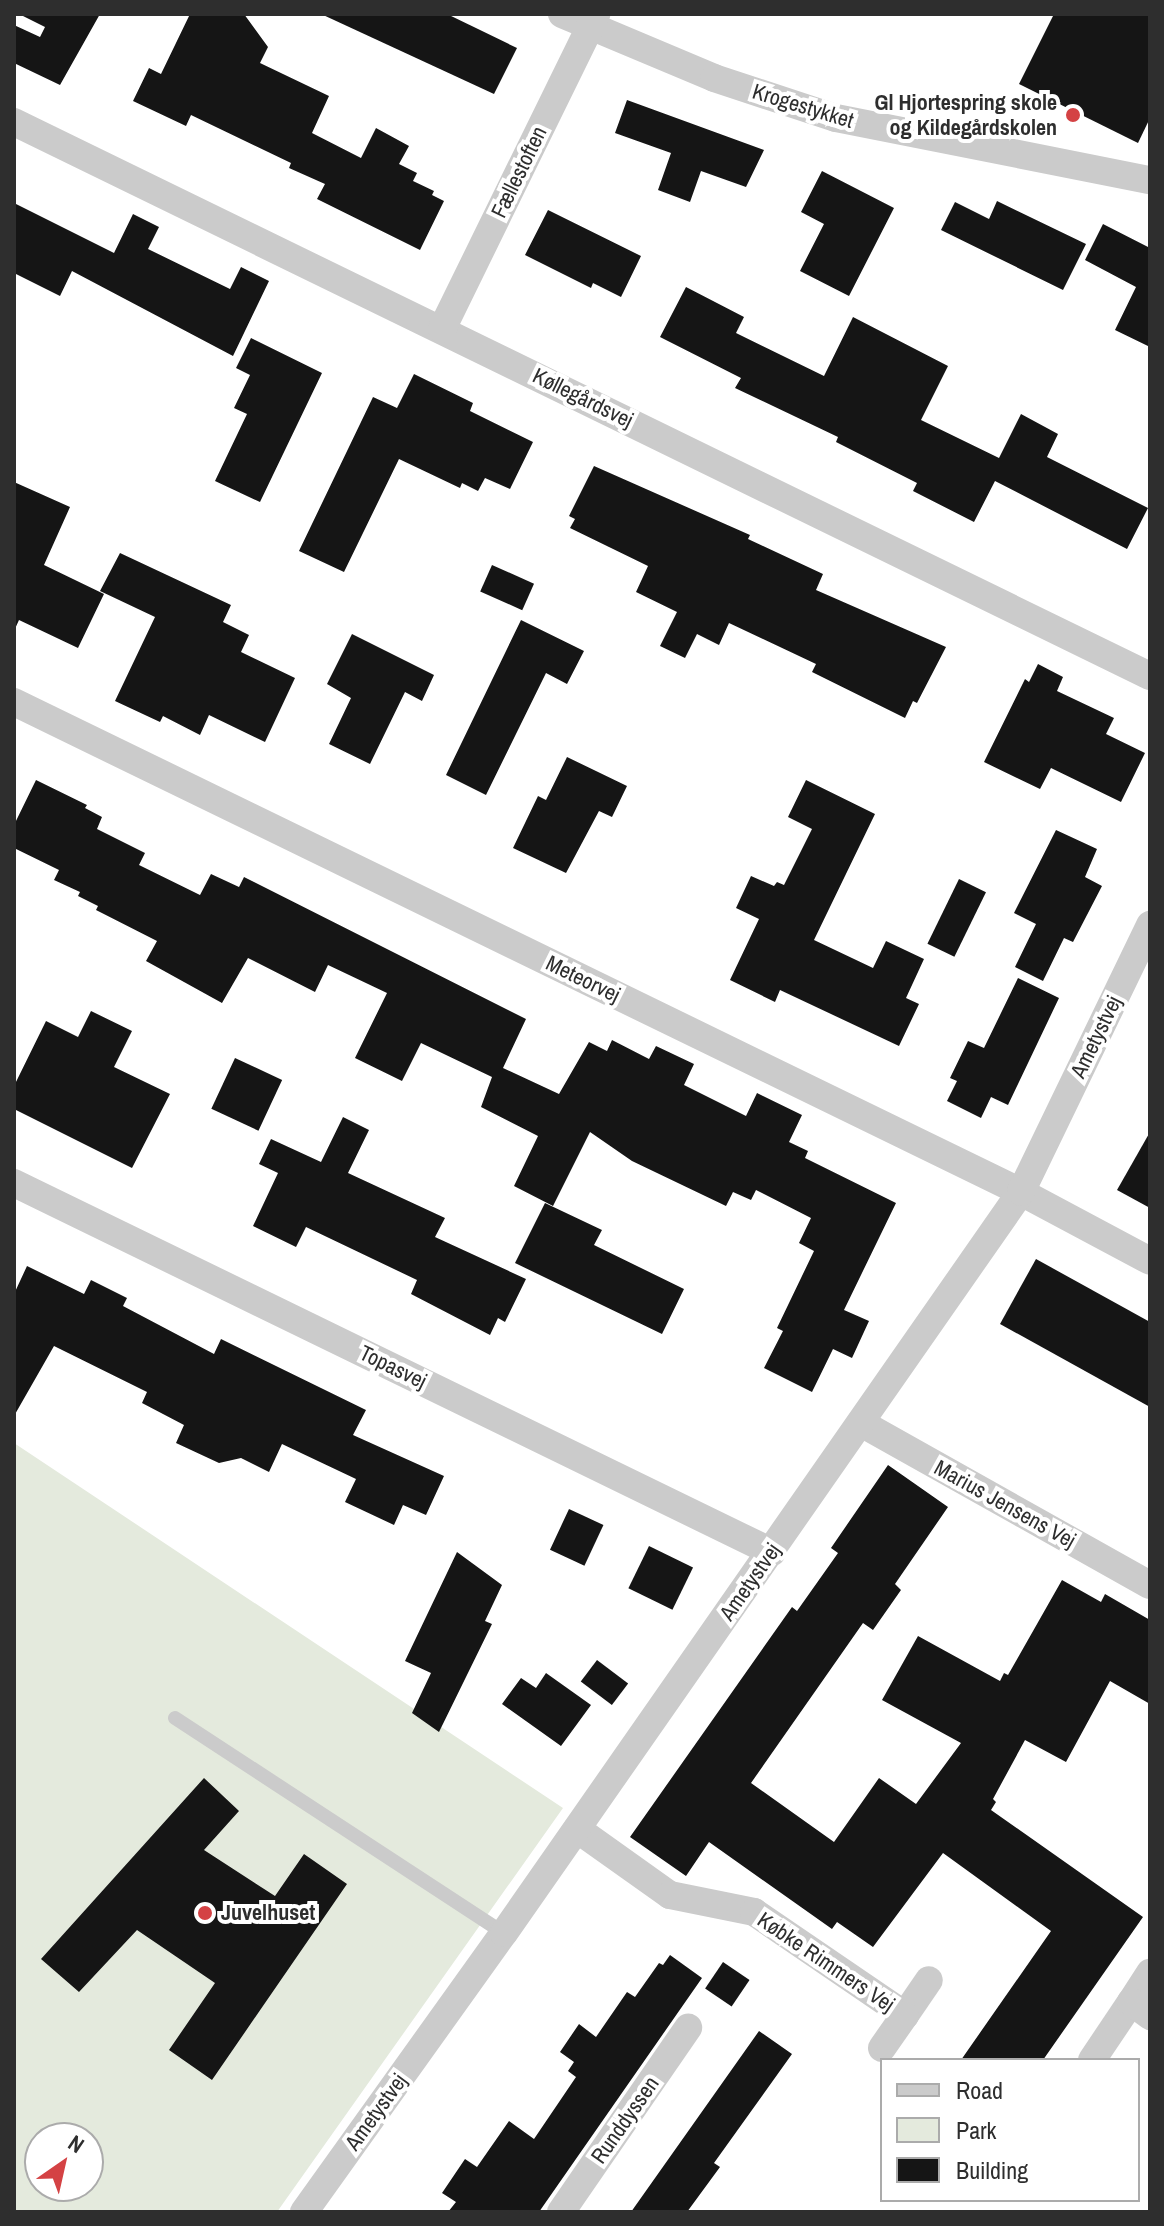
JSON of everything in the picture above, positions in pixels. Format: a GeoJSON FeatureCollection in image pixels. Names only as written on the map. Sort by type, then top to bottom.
{"type":"FeatureCollection","features":[{"type":"Feature","properties":{"kind":"street","name":"Krogestykket"},"geometry":{"type":"LineString","coordinates":[[562,14],[593,21],[714,78],[836,118],[1150,180]]}},
{"type":"Feature","properties":{"kind":"street","name":"Fællestoften"},"geometry":{"type":"LineString","coordinates":[[442,329],[593,21]]}},
{"type":"Feature","properties":{"kind":"street","name":"Køllegårdsvej"},"geometry":{"type":"LineString","coordinates":[[14,122],[1150,676]]}},
{"type":"Feature","properties":{"kind":"street","name":"Meteorvej"},"geometry":{"type":"LineString","coordinates":[[14,702],[1021,1192],[1150,1261]]}},
{"type":"Feature","properties":{"kind":"street","name":"Ametystvej"},"geometry":{"type":"LineString","coordinates":[[304,2212],[772,1552],[1021,1192],[1150,925]]}},
{"type":"Feature","properties":{"kind":"street","name":"Topasvej"},"geometry":{"type":"LineString","coordinates":[[14,1183],[772,1552]]}},
{"type":"Feature","properties":{"kind":"street","name":"Marius Jensens Vej"},"geometry":{"type":"LineString","coordinates":[[861,1423],[1150,1585]]}},
{"type":"Feature","properties":{"kind":"street","name":"Købke Rimmers Vej"},"geometry":{"type":"LineString","coordinates":[[577,1829],[670,1895],[754,1912],[905,2015]]}},
{"type":"Feature","properties":{"kind":"street"},"geometry":{"type":"LineString","coordinates":[[1094,2058],[1140,2009],[1150,1973]]}},
{"type":"Feature","properties":{"kind":"street","name":"Købke Rimmers Vej"},"geometry":{"type":"LineString","coordinates":[[882,2048],[929,1980]]}},
{"type":"Feature","properties":{"kind":"street","name":"Runddyssen"},"geometry":{"type":"LineString","coordinates":[[561,2212],[688,2028]]}},
{"type":"Feature","properties":{"kind":"lane"},"geometry":{"type":"LineString","coordinates":[[175,1718],[504,1933]]}},
{"type":"Feature","properties":{"kind":"green space"},"geometry":{"type":"Polygon","coordinates":[[[14,1443],[563,1808],[277,2212],[14,2212],[14,1443]]]}},
{"type":"Feature","properties":{"kind":"building"},"geometry":{"type":"Polygon","coordinates":[[[19,14],[100,14],[60,85],[14,63],[14,25],[40,37],[45,27],[19,14]]]}},
{"type":"Feature","properties":{"kind":"building"},"geometry":{"type":"Polygon","coordinates":[[[190,14],[244,14],[268,47],[260,63],[329,96],[312,133],[361,158],[376,128],[409,146],[399,164],[417,173],[413,181],[434,191],[432,195],[444,201],[420,250],[317,199],[325,184],[289,168],[291,163],[191,115],[186,126],[133,101],[149,68],[161,74],[190,14]]]}},
{"type":"Feature","properties":{"kind":"building"},"geometry":{"type":"Polygon","coordinates":[[[321,14],[447,14],[517,48],[494,94],[321,14]]]}},
{"type":"Feature","properties":{"kind":"building"},"geometry":{"type":"Polygon","coordinates":[[[1054,14],[1150,14],[1150,118],[1138,143],[1019,84],[1054,14]]]}},
{"type":"Feature","properties":{"kind":"building"},"geometry":{"type":"Polygon","coordinates":[[[627,100],[764,150],[746,187],[701,171],[690,202],[658,190],[671,153],[615,133],[627,100]]]}},
{"type":"Feature","properties":{"kind":"building"},"geometry":{"type":"Polygon","coordinates":[[[822,171],[894,208],[849,296],[800,271],[824,224],[801,212],[822,171]]]}},
{"type":"Feature","properties":{"kind":"building"},"geometry":{"type":"Polygon","coordinates":[[[997,201],[1086,244],[1063,290],[941,230],[955,202],[989,219],[997,201]]]}},
{"type":"Feature","properties":{"kind":"building"},"geometry":{"type":"Polygon","coordinates":[[[14,203],[114,253],[133,214],[159,227],[148,249],[230,289],[241,267],[269,281],[233,356],[72,271],[60,296],[14,273],[14,203]]]}},
{"type":"Feature","properties":{"kind":"building"},"geometry":{"type":"Polygon","coordinates":[[[548,210],[641,256],[621,297],[593,283],[591,288],[525,255],[548,210]]]}},
{"type":"Feature","properties":{"kind":"building"},"geometry":{"type":"Polygon","coordinates":[[[1103,224],[1150,248],[1150,347],[1115,330],[1136,287],[1085,260],[1103,224]]]}},
{"type":"Feature","properties":{"kind":"building"},"geometry":{"type":"Polygon","coordinates":[[[686,287],[744,317],[736,333],[824,376],[853,317],[948,366],[921,420],[999,458],[1021,414],[1058,434],[1047,457],[1148,508],[1127,549],[995,481],[974,522],[913,491],[917,483],[836,442],[838,437],[735,388],[741,378],[660,337],[686,287]]]}},
{"type":"Feature","properties":{"kind":"building"},"geometry":{"type":"Polygon","coordinates":[[[251,338],[322,373],[260,502],[215,481],[247,414],[234,408],[250,375],[236,368],[251,338]]]}},
{"type":"Feature","properties":{"kind":"building"},"geometry":{"type":"Polygon","coordinates":[[[414,374],[473,403],[470,411],[533,442],[510,489],[485,478],[478,491],[462,483],[460,488],[399,459],[344,572],[299,551],[373,397],[397,408],[414,374]]]}},
{"type":"Feature","properties":{"kind":"building"},"geometry":{"type":"Polygon","coordinates":[[[594,466],[750,535],[748,539],[823,574],[816,590],[946,647],[917,703],[913,701],[905,718],[812,672],[816,664],[729,623],[719,645],[697,634],[685,658],[660,646],[677,612],[636,592],[648,566],[570,528],[575,519],[569,516],[594,466]]]}},
{"type":"Feature","properties":{"kind":"building"},"geometry":{"type":"Polygon","coordinates":[[[14,482],[70,507],[44,565],[104,594],[78,648],[19,620],[14,631],[14,482]]]}},
{"type":"Feature","properties":{"kind":"building"},"geometry":{"type":"Polygon","coordinates":[[[120,553],[231,605],[223,622],[249,635],[241,652],[295,678],[265,742],[209,715],[200,735],[163,716],[160,722],[115,701],[155,617],[100,591],[120,553]]]}},
{"type":"Feature","properties":{"kind":"building"},"geometry":{"type":"Polygon","coordinates":[[[492,565],[534,584],[522,610],[480,591],[492,565]]]}},
{"type":"Feature","properties":{"kind":"building"},"geometry":{"type":"Polygon","coordinates":[[[521,620],[584,651],[567,684],[546,673],[486,795],[446,775],[521,620]]]}},
{"type":"Feature","properties":{"kind":"building"},"geometry":{"type":"Polygon","coordinates":[[[352,634],[434,675],[422,701],[405,692],[370,764],[329,744],[351,698],[327,684],[352,634]]]}},
{"type":"Feature","properties":{"kind":"building"},"geometry":{"type":"Polygon","coordinates":[[[1038,664],[1063,677],[1057,691],[1114,718],[1106,734],[1145,753],[1121,802],[1051,768],[1040,789],[984,762],[1025,679],[1029,682],[1038,664]]]}},
{"type":"Feature","properties":{"kind":"building"},"geometry":{"type":"Polygon","coordinates":[[[567,757],[627,786],[612,817],[599,811],[566,873],[513,848],[538,796],[546,800],[567,757]]]}},
{"type":"Feature","properties":{"kind":"building"},"geometry":{"type":"Polygon","coordinates":[[[36,780],[87,805],[85,808],[102,817],[97,829],[145,853],[139,865],[200,895],[211,874],[239,887],[244,877],[526,1019],[503,1068],[559,1094],[589,1042],[607,1051],[612,1040],[649,1059],[656,1046],[694,1064],[684,1085],[746,1116],[757,1093],[802,1115],[789,1142],[808,1151],[805,1158],[896,1203],[844,1310],[869,1321],[852,1358],[833,1349],[812,1392],[764,1368],[783,1331],[777,1328],[814,1251],[799,1243],[811,1218],[756,1190],[751,1200],[733,1192],[726,1206],[632,1161],[590,1132],[553,1206],[514,1186],[538,1136],[481,1107],[492,1077],[421,1043],[402,1081],[355,1058],[387,993],[328,965],[315,992],[248,958],[222,1003],[146,961],[157,941],[96,910],[98,906],[78,896],[80,892],[54,880],[59,870],[14,848],[14,825],[36,780]]]}},
{"type":"Feature","properties":{"kind":"building"},"geometry":{"type":"Polygon","coordinates":[[[806,780],[875,814],[814,940],[873,968],[886,941],[924,959],[906,998],[919,1004],[899,1046],[780,990],[775,1002],[730,980],[759,919],[736,908],[751,876],[774,886],[777,882],[784,885],[812,829],[788,817],[806,780]]]}},
{"type":"Feature","properties":{"kind":"building"},"geometry":{"type":"Polygon","coordinates":[[[1056,830],[1097,849],[1085,877],[1102,886],[1073,942],[1064,938],[1043,981],[1015,967],[1036,924],[1014,913],[1056,830]]]}},
{"type":"Feature","properties":{"kind":"building"},"geometry":{"type":"Polygon","coordinates":[[[959,879],[986,892],[954,957],[927,944],[959,879]]]}},
{"type":"Feature","properties":{"kind":"building"},"geometry":{"type":"Polygon","coordinates":[[[1018,978],[1059,998],[1008,1105],[991,1097],[981,1118],[947,1101],[957,1081],[950,1078],[968,1041],[984,1048],[1018,978]]]}},
{"type":"Feature","properties":{"kind":"building"},"geometry":{"type":"Polygon","coordinates":[[[91,1011],[132,1031],[114,1067],[170,1094],[132,1168],[14,1109],[14,1086],[46,1021],[78,1037],[91,1011]]]}},
{"type":"Feature","properties":{"kind":"building"},"geometry":{"type":"Polygon","coordinates":[[[235,1058],[282,1080],[258,1131],[211,1109],[235,1058]]]}},
{"type":"Feature","properties":{"kind":"building"},"geometry":{"type":"Polygon","coordinates":[[[343,1117],[369,1130],[348,1173],[445,1218],[435,1237],[526,1279],[505,1322],[498,1318],[490,1335],[411,1294],[417,1280],[306,1227],[296,1247],[253,1226],[278,1173],[259,1164],[271,1139],[321,1162],[343,1117]]]}},
{"type":"Feature","properties":{"kind":"building"},"geometry":{"type":"Polygon","coordinates":[[[1150,1132],[1150,1208],[1117,1190],[1150,1132]]]}},
{"type":"Feature","properties":{"kind":"building"},"geometry":{"type":"Polygon","coordinates":[[[545,1203],[602,1230],[594,1245],[684,1289],[662,1334],[515,1263],[545,1203]]]}},
{"type":"Feature","properties":{"kind":"building"},"geometry":{"type":"Polygon","coordinates":[[[1036,1259],[1150,1322],[1150,1407],[1000,1324],[1036,1259]]]}},
{"type":"Feature","properties":{"kind":"building"},"geometry":{"type":"Polygon","coordinates":[[[27,1266],[84,1294],[91,1280],[127,1298],[123,1306],[214,1354],[221,1339],[366,1410],[353,1435],[444,1476],[426,1515],[403,1505],[394,1525],[345,1502],[356,1479],[282,1444],[269,1472],[241,1458],[219,1463],[176,1443],[184,1425],[142,1403],[147,1392],[54,1346],[14,1416],[14,1294],[27,1266]]]}},
{"type":"Feature","properties":{"kind":"building"},"geometry":{"type":"Polygon","coordinates":[[[888,1465],[948,1507],[895,1584],[901,1590],[873,1630],[863,1623],[751,1783],[834,1842],[879,1778],[916,1804],[961,1743],[882,1700],[918,1636],[1000,1681],[1004,1673],[1008,1675],[1062,1580],[1101,1602],[1105,1594],[1150,1620],[1150,1704],[1110,1681],[1066,1762],[1025,1740],[993,1799],[996,1802],[991,1810],[1143,1917],[1044,2058],[962,2058],[1051,1931],[943,1853],[873,1947],[837,1922],[832,1929],[709,1842],[686,1876],[630,1837],[792,1607],[797,1611],[838,1553],[831,1548],[888,1465]]]}},
{"type":"Feature","properties":{"kind":"building"},"geometry":{"type":"Polygon","coordinates":[[[569,1509],[603,1525],[584,1566],[550,1550],[569,1509]]]}},
{"type":"Feature","properties":{"kind":"building"},"geometry":{"type":"Polygon","coordinates":[[[649,1546],[693,1567],[672,1610],[628,1588],[649,1546]]]}},
{"type":"Feature","properties":{"kind":"building"},"geometry":{"type":"Polygon","coordinates":[[[457,1552],[502,1585],[485,1621],[492,1624],[439,1732],[412,1713],[431,1673],[405,1661],[457,1552]]]}},
{"type":"Feature","properties":{"kind":"building"},"geometry":{"type":"Polygon","coordinates":[[[597,1660],[628,1683],[612,1705],[581,1682],[597,1660]]]}},
{"type":"Feature","properties":{"kind":"building"},"geometry":{"type":"Polygon","coordinates":[[[546,1673],[591,1705],[561,1746],[502,1704],[521,1678],[536,1688],[546,1673]]]}},
{"type":"Feature","properties":{"kind":"building","name":"Juvelhuset"},"geometry":{"type":"Polygon","coordinates":[[[204,1778],[239,1811],[204,1850],[275,1896],[304,1854],[347,1884],[212,2080],[169,2050],[215,1983],[137,1930],[79,1992],[41,1959],[204,1778]]]}},
{"type":"Feature","properties":{"kind":"building"},"geometry":{"type":"Polygon","coordinates":[[[670,1955],[702,1978],[539,2212],[448,2212],[456,2202],[442,2193],[465,2159],[477,2167],[509,2121],[534,2139],[576,2077],[568,2071],[574,2062],[560,2052],[579,2024],[596,2037],[627,1992],[635,1997],[659,1963],[663,1965],[670,1955]]]}},
{"type":"Feature","properties":{"kind":"building"},"geometry":{"type":"Polygon","coordinates":[[[723,1962],[750,1980],[732,2006],[705,1989],[723,1962]]]}},
{"type":"Feature","properties":{"kind":"building"},"geometry":{"type":"Polygon","coordinates":[[[759,2031],[792,2054],[714,2163],[720,2167],[687,2212],[631,2212],[759,2031]]]}},
{"type":"Feature","properties":{"kind":"place","name":"Gl Hjortespring skole og Kildegårdskolen"},"geometry":{"type":"Point","coordinates":[1073,115]}},
{"type":"Feature","properties":{"kind":"place","name":"Juvelhuset"},"geometry":{"type":"Point","coordinates":[205,1913]}}]}
